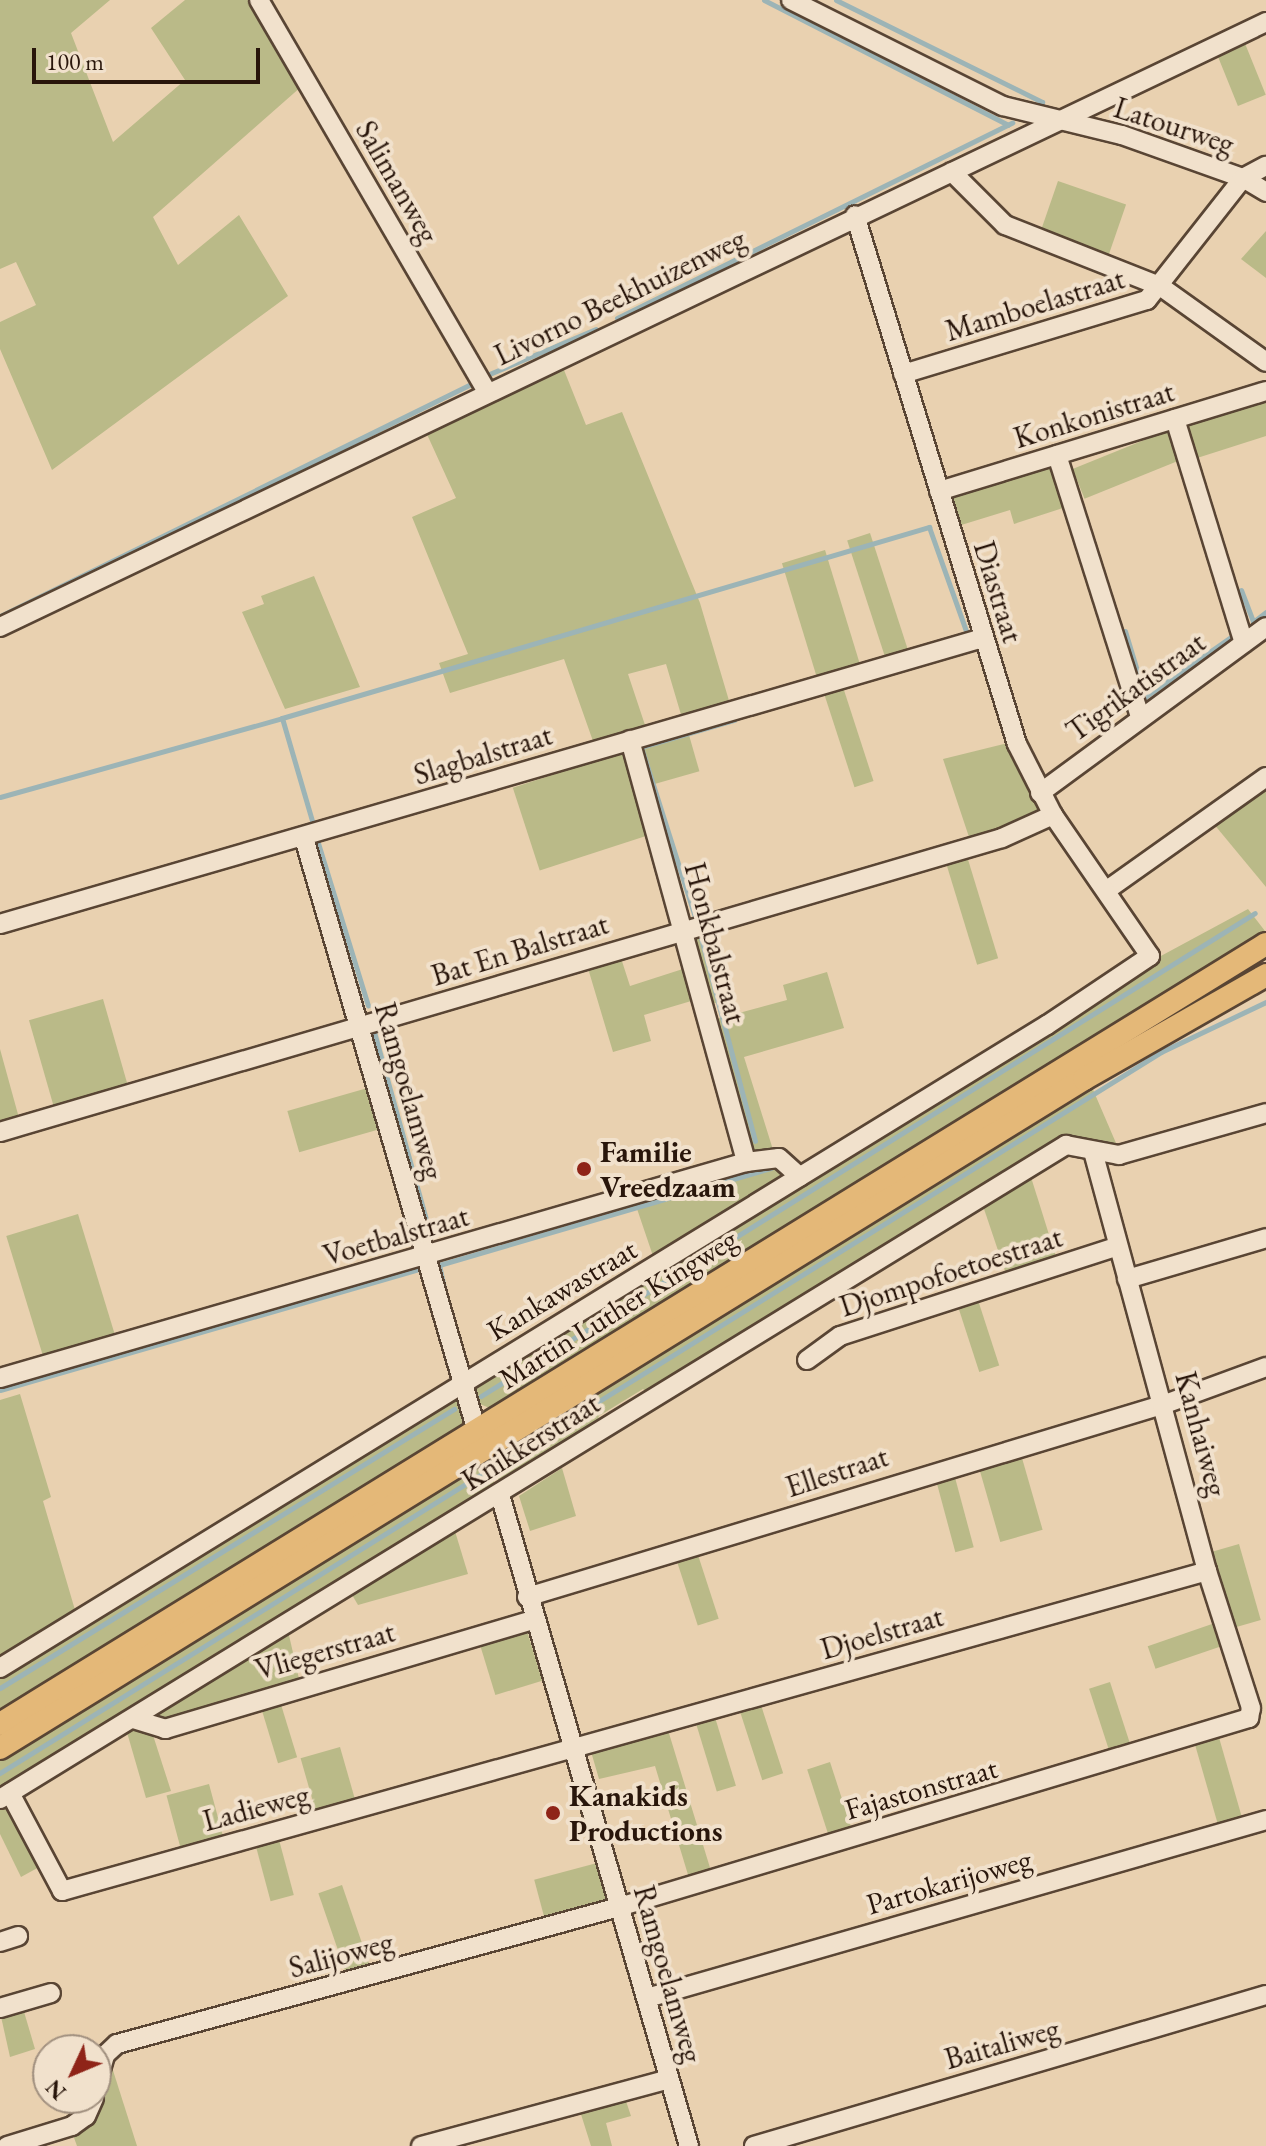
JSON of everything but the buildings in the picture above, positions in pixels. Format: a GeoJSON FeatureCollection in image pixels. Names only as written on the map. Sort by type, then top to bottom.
{"type":"FeatureCollection","features":[{"type":"Feature","properties":{"kind":"main road","name":"Martin Luther Kingweg"},"geometry":{"type":"LineString","coordinates":[[0,1748],[1266,944]]}},
{"type":"Feature","properties":{"kind":"main road","name":"Martin Luther Kingweg"},"geometry":{"type":"LineString","coordinates":[[0,1724],[480,1442],[1084,1079],[1266,975]]}},
{"type":"Feature","properties":{"kind":"street","name":"Salimanweg"},"geometry":{"type":"LineString","coordinates":[[259,0],[487,392]]}},
{"type":"Feature","properties":{"kind":"street","name":"Latourweg"},"geometry":{"type":"LineString","coordinates":[[791,0],[1003,106],[1122,135],[1243,178],[1266,192]]}},
{"type":"Feature","properties":{"kind":"street","name":"Livorno Beekhuizenweg"},"geometry":{"type":"LineString","coordinates":[[0,627],[855,215],[1266,22]]}},
{"type":"Feature","properties":{"kind":"street","name":"Mamboelastraat"},"geometry":{"type":"LineString","coordinates":[[903,374],[1144,302],[1160,286],[1243,178],[1266,166]]}},
{"type":"Feature","properties":{"kind":"street"},"geometry":{"type":"LineString","coordinates":[[952,172],[1005,225],[1160,286],[1266,362]]}},
{"type":"Feature","properties":{"kind":"street","name":"Diastraat"},"geometry":{"type":"LineString","coordinates":[[855,215],[983,638],[1040,793],[1150,956]]}},
{"type":"Feature","properties":{"kind":"street","name":"Konkonistraat"},"geometry":{"type":"LineString","coordinates":[[939,491],[1266,391]]}},
{"type":"Feature","properties":{"kind":"street"},"geometry":{"type":"LineString","coordinates":[[1175,419],[1244,643]]}},
{"type":"Feature","properties":{"kind":"street"},"geometry":{"type":"LineString","coordinates":[[1057,455],[1140,717]]}},
{"type":"Feature","properties":{"kind":"street","name":"Tigrikatistraat"},"geometry":{"type":"LineString","coordinates":[[1040,793],[1266,627]]}},
{"type":"Feature","properties":{"kind":"street","name":"Slagbalstraat"},"geometry":{"type":"LineString","coordinates":[[0,924],[983,638]]}},
{"type":"Feature","properties":{"kind":"street","name":"Honkbalstraat"},"geometry":{"type":"LineString","coordinates":[[630,740],[746,1162]]}},
{"type":"Feature","properties":{"kind":"street"},"geometry":{"type":"LineString","coordinates":[[1107,890],[1266,777]]}},
{"type":"Feature","properties":{"kind":"street","name":"Bat En Balstraat"},"geometry":{"type":"LineString","coordinates":[[0,1132],[1002,838],[1053,815]]}},
{"type":"Feature","properties":{"kind":"street","name":"Ramgoelamweg"},"geometry":{"type":"LineString","coordinates":[[304,838],[362,1026],[480,1442]]}},
{"type":"Feature","properties":{"kind":"street","name":"Kankawastraat"},"geometry":{"type":"LineString","coordinates":[[0,1668],[800,1177],[1150,956]]}},
{"type":"Feature","properties":{"kind":"street","name":"Knikkerstraat"},"geometry":{"type":"LineString","coordinates":[[5,1796],[500,1495],[1045,1156],[1066,1145],[1119,1155],[1266,1113]]}},
{"type":"Feature","properties":{"kind":"street","name":"Kanhaiweg"},"geometry":{"type":"LineString","coordinates":[[1093,1152],[1165,1404],[1207,1571],[1251,1708],[1249,1718],[1239,1725]]}},
{"type":"Feature","properties":{"kind":"street","name":"Voetbalstraat"},"geometry":{"type":"LineString","coordinates":[[0,1378],[746,1162],[779,1158],[800,1177]]}},
{"type":"Feature","properties":{"kind":"street"},"geometry":{"type":"LineString","coordinates":[[1127,1279],[1266,1238]]}},
{"type":"Feature","properties":{"kind":"street","name":"Djompofoetoestraat"},"geometry":{"type":"LineString","coordinates":[[807,1360],[840,1336],[1118,1246]]}},
{"type":"Feature","properties":{"kind":"street","name":"Ellestraat"},"geometry":{"type":"LineString","coordinates":[[527,1597],[1165,1404],[1266,1367]]}},
{"type":"Feature","properties":{"kind":"street","name":"Ramgoelamweg"},"geometry":{"type":"LineString","coordinates":[[500,1495],[533,1620],[689,2146]]}},
{"type":"Feature","properties":{"kind":"street","name":"Djoelstraat"},"geometry":{"type":"LineString","coordinates":[[573,1749],[1207,1571]]}},
{"type":"Feature","properties":{"kind":"street","name":"Vliegerstraat"},"geometry":{"type":"LineString","coordinates":[[133,1719],[165,1729],[533,1620]]}},
{"type":"Feature","properties":{"kind":"street","name":"Fajastonstraat"},"geometry":{"type":"LineString","coordinates":[[619,1907],[1239,1725]]}},
{"type":"Feature","properties":{"kind":"street","name":"Ladieweg"},"geometry":{"type":"LineString","coordinates":[[5,1796],[60,1891],[573,1749]]}},
{"type":"Feature","properties":{"kind":"street","name":"Partokarijoweg"},"geometry":{"type":"LineString","coordinates":[[647,1998],[1266,1820]]}},
{"type":"Feature","properties":{"kind":"street","name":"Salijoweg"},"geometry":{"type":"LineString","coordinates":[[112,2049],[117,2044],[619,1907]]}},
{"type":"Feature","properties":{"kind":"street"},"geometry":{"type":"LineString","coordinates":[[0,2008],[51,1993]]}},
{"type":"Feature","properties":{"kind":"street","name":"Baitaliweg"},"geometry":{"type":"LineString","coordinates":[[754,2146],[1266,1995]]}},
{"type":"Feature","properties":{"kind":"street"},"geometry":{"type":"LineString","coordinates":[[421,2146],[669,2079]]}},
{"type":"Feature","properties":{"kind":"street"},"geometry":{"type":"LineString","coordinates":[[7,2146],[72,2126],[87,2114]]}},
{"type":"Feature","properties":{"kind":"green space"},"geometry":{"type":"Polygon","coordinates":[[[0,0],[110,0],[71,33],[113,142],[185,80],[151,28],[185,0],[253,0],[302,86],[153,217],[178,265],[239,215],[288,296],[52,470],[0,349],[0,322],[36,305],[16,262],[0,269],[0,0]]]}},
{"type":"Feature","properties":{"kind":"green space"},"geometry":{"type":"Polygon","coordinates":[[[1244,41],[1266,95],[1238,106],[1216,52],[1244,41]]]}},
{"type":"Feature","properties":{"kind":"green space"},"geometry":{"type":"Polygon","coordinates":[[[1058,181],[1126,204],[1109,255],[1041,231],[1058,181]]]}},
{"type":"Feature","properties":{"kind":"green space"},"geometry":{"type":"Polygon","coordinates":[[[1266,231],[1266,278],[1241,259],[1266,231]]]}},
{"type":"Feature","properties":{"kind":"green space"},"geometry":{"type":"Polygon","coordinates":[[[562,365],[586,425],[622,412],[700,603],[730,704],[682,718],[666,664],[628,674],[646,728],[594,744],[564,659],[450,693],[439,663],[468,654],[412,517],[456,498],[425,430],[562,365]]]}},
{"type":"Feature","properties":{"kind":"green space"},"geometry":{"type":"Polygon","coordinates":[[[1266,397],[1266,436],[1194,459],[1186,422],[1266,397]]]}},
{"type":"Feature","properties":{"kind":"green space"},"geometry":{"type":"Polygon","coordinates":[[[1169,430],[1181,460],[1085,499],[1073,469],[1169,430]]]}},
{"type":"Feature","properties":{"kind":"green space"},"geometry":{"type":"Polygon","coordinates":[[[1052,466],[1066,507],[1014,524],[1010,510],[958,526],[952,495],[1052,466]]]}},
{"type":"Feature","properties":{"kind":"green space"},"geometry":{"type":"Polygon","coordinates":[[[870,533],[909,652],[886,659],[847,540],[870,533]]]}},
{"type":"Feature","properties":{"kind":"green space"},"geometry":{"type":"Polygon","coordinates":[[[825,550],[860,664],[817,677],[782,563],[825,550]]]}},
{"type":"Feature","properties":{"kind":"green space"},"geometry":{"type":"Polygon","coordinates":[[[314,576],[360,687],[285,709],[242,612],[264,604],[261,596],[314,576]]]}},
{"type":"Feature","properties":{"kind":"green space"},"geometry":{"type":"Polygon","coordinates":[[[842,684],[874,781],[854,787],[823,690],[842,684]]]}},
{"type":"Feature","properties":{"kind":"green space"},"geometry":{"type":"Polygon","coordinates":[[[687,728],[699,771],[648,786],[636,743],[687,728]]]}},
{"type":"Feature","properties":{"kind":"green space"},"geometry":{"type":"Polygon","coordinates":[[[1012,742],[1041,811],[970,840],[943,759],[1012,742]]]}},
{"type":"Feature","properties":{"kind":"green space"},"geometry":{"type":"Polygon","coordinates":[[[626,751],[653,834],[540,871],[513,788],[626,751]]]}},
{"type":"Feature","properties":{"kind":"green space"},"geometry":{"type":"Polygon","coordinates":[[[1266,786],[1266,887],[1213,823],[1266,786]]]}},
{"type":"Feature","properties":{"kind":"green space"},"geometry":{"type":"Polygon","coordinates":[[[966,853],[998,958],[977,965],[945,859],[966,853]]]}},
{"type":"Feature","properties":{"kind":"green space"},"geometry":{"type":"Polygon","coordinates":[[[1248,909],[1265,931],[1262,938],[492,1409],[475,1402],[474,1382],[1136,976],[1159,957],[1248,909]]]}},
{"type":"Feature","properties":{"kind":"green space"},"geometry":{"type":"Polygon","coordinates":[[[705,928],[726,1000],[710,1005],[690,932],[705,928]]]}},
{"type":"Feature","properties":{"kind":"green space"},"geometry":{"type":"Polygon","coordinates":[[[620,955],[630,986],[689,967],[698,999],[644,1015],[651,1041],[613,1052],[587,965],[620,955]]]}},
{"type":"Feature","properties":{"kind":"green space"},"geometry":{"type":"Polygon","coordinates":[[[827,972],[844,1028],[744,1057],[774,1153],[752,1153],[713,1020],[787,1000],[783,985],[827,972]]]}},
{"type":"Feature","properties":{"kind":"green space"},"geometry":{"type":"Polygon","coordinates":[[[103,999],[129,1091],[55,1113],[29,1020],[103,999]]]}},
{"type":"Feature","properties":{"kind":"green space"},"geometry":{"type":"Polygon","coordinates":[[[0,1049],[19,1118],[0,1123],[0,1049]]]}},
{"type":"Feature","properties":{"kind":"green space"},"geometry":{"type":"Polygon","coordinates":[[[1091,1085],[1119,1150],[1073,1135],[648,1393],[643,1389],[599,1416],[596,1425],[499,1481],[489,1463],[491,1455],[1091,1085]]]}},
{"type":"Feature","properties":{"kind":"green space"},"geometry":{"type":"Polygon","coordinates":[[[371,1087],[383,1128],[299,1152],[287,1111],[371,1087]]]}},
{"type":"Feature","properties":{"kind":"green space"},"geometry":{"type":"Polygon","coordinates":[[[775,1162],[786,1174],[779,1182],[653,1256],[634,1200],[775,1162]]]}},
{"type":"Feature","properties":{"kind":"green space"},"geometry":{"type":"Polygon","coordinates":[[[1030,1174],[1057,1260],[1007,1277],[982,1203],[1030,1174]]]}},
{"type":"Feature","properties":{"kind":"green space"},"geometry":{"type":"Polygon","coordinates":[[[78,1214],[115,1336],[44,1358],[6,1236],[78,1214]]]}},
{"type":"Feature","properties":{"kind":"green space"},"geometry":{"type":"Polygon","coordinates":[[[977,1297],[999,1365],[979,1372],[957,1303],[977,1297]]]}},
{"type":"Feature","properties":{"kind":"green space"},"geometry":{"type":"Polygon","coordinates":[[[20,1394],[51,1497],[43,1501],[75,1610],[0,1656],[0,1400],[20,1394]]]}},
{"type":"Feature","properties":{"kind":"green space"},"geometry":{"type":"Polygon","coordinates":[[[454,1397],[465,1414],[465,1426],[0,1715],[0,1675],[454,1397]]]}},
{"type":"Feature","properties":{"kind":"green space"},"geometry":{"type":"Polygon","coordinates":[[[1020,1451],[1043,1530],[1000,1542],[978,1463],[1020,1451]]]}},
{"type":"Feature","properties":{"kind":"green space"},"geometry":{"type":"Polygon","coordinates":[[[478,1464],[485,1466],[498,1488],[0,1791],[0,1755],[478,1464]]]}},
{"type":"Feature","properties":{"kind":"green space"},"geometry":{"type":"Polygon","coordinates":[[[562,1468],[576,1516],[530,1531],[519,1496],[562,1468]]]}},
{"type":"Feature","properties":{"kind":"green space"},"geometry":{"type":"Polygon","coordinates":[[[953,1470],[974,1547],[955,1552],[935,1475],[953,1470]]]}},
{"type":"Feature","properties":{"kind":"green space"},"geometry":{"type":"Polygon","coordinates":[[[454,1528],[468,1574],[358,1605],[351,1593],[454,1528]]]}},
{"type":"Feature","properties":{"kind":"green space"},"geometry":{"type":"Polygon","coordinates":[[[1239,1544],[1261,1620],[1234,1628],[1212,1552],[1239,1544]]]}},
{"type":"Feature","properties":{"kind":"green space"},"geometry":{"type":"Polygon","coordinates":[[[698,1555],[719,1619],[698,1626],[677,1562],[698,1555]]]}},
{"type":"Feature","properties":{"kind":"green space"},"geometry":{"type":"Polygon","coordinates":[[[1212,1624],[1220,1647],[1156,1669],[1148,1646],[1212,1624]]]}},
{"type":"Feature","properties":{"kind":"green space"},"geometry":{"type":"Polygon","coordinates":[[[288,1631],[300,1683],[165,1723],[150,1717],[288,1631]]]}},
{"type":"Feature","properties":{"kind":"green space"},"geometry":{"type":"Polygon","coordinates":[[[527,1631],[542,1681],[495,1695],[480,1645],[527,1631]]]}},
{"type":"Feature","properties":{"kind":"green space"},"geometry":{"type":"Polygon","coordinates":[[[1110,1682],[1131,1746],[1110,1753],[1089,1689],[1110,1682]]]}},
{"type":"Feature","properties":{"kind":"green space"},"geometry":{"type":"Polygon","coordinates":[[[279,1698],[297,1757],[278,1763],[260,1704],[279,1698]]]}},
{"type":"Feature","properties":{"kind":"green space"},"geometry":{"type":"Polygon","coordinates":[[[760,1702],[783,1773],[762,1780],[739,1709],[760,1702]]]}},
{"type":"Feature","properties":{"kind":"green space"},"geometry":{"type":"Polygon","coordinates":[[[714,1714],[736,1786],[717,1792],[695,1720],[714,1714]]]}},
{"type":"Feature","properties":{"kind":"green space"},"geometry":{"type":"Polygon","coordinates":[[[135,1724],[151,1729],[171,1791],[146,1798],[126,1729],[135,1724]]]}},
{"type":"Feature","properties":{"kind":"green space"},"geometry":{"type":"Polygon","coordinates":[[[668,1730],[711,1871],[689,1878],[655,1766],[599,1779],[592,1755],[594,1749],[668,1730]]]}},
{"type":"Feature","properties":{"kind":"green space"},"geometry":{"type":"Polygon","coordinates":[[[1218,1734],[1243,1820],[1219,1826],[1194,1741],[1218,1734]]]}},
{"type":"Feature","properties":{"kind":"green space"},"geometry":{"type":"Polygon","coordinates":[[[340,1747],[357,1805],[317,1816],[301,1758],[340,1747]]]}},
{"type":"Feature","properties":{"kind":"green space"},"geometry":{"type":"Polygon","coordinates":[[[830,1762],[852,1830],[829,1838],[807,1769],[830,1762]]]}},
{"type":"Feature","properties":{"kind":"green space"},"geometry":{"type":"Polygon","coordinates":[[[209,1784],[224,1841],[182,1852],[166,1795],[209,1784]]]}},
{"type":"Feature","properties":{"kind":"green space"},"geometry":{"type":"Polygon","coordinates":[[[9,1801],[41,1866],[21,1877],[0,1834],[0,1807],[9,1801]]]}},
{"type":"Feature","properties":{"kind":"green space"},"geometry":{"type":"Polygon","coordinates":[[[278,1836],[294,1895],[271,1901],[255,1842],[278,1836]]]}},
{"type":"Feature","properties":{"kind":"green space"},"geometry":{"type":"Polygon","coordinates":[[[597,1863],[607,1901],[544,1917],[534,1880],[597,1863]]]}},
{"type":"Feature","properties":{"kind":"green space"},"geometry":{"type":"Polygon","coordinates":[[[342,1885],[371,1968],[347,1976],[318,1893],[342,1885]]]}},
{"type":"Feature","properties":{"kind":"green space"},"geometry":{"type":"Polygon","coordinates":[[[22,2005],[32,2039],[32,2050],[10,2057],[0,2012],[22,2005]]]}},
{"type":"Feature","properties":{"kind":"green space"},"geometry":{"type":"Polygon","coordinates":[[[112,2067],[137,2146],[77,2146],[72,2132],[82,2114],[112,2114],[112,2067]]]}},
{"type":"Feature","properties":{"kind":"green space"},"geometry":{"type":"Polygon","coordinates":[[[624,2095],[631,2116],[606,2123],[612,2146],[591,2146],[579,2108],[624,2095]]]}},
{"type":"Feature","properties":{"kind":"waterway"},"geometry":{"type":"LineString","coordinates":[[764,0],[1008,125]]}},
{"type":"Feature","properties":{"kind":"waterway"},"geometry":{"type":"LineString","coordinates":[[836,0],[1042,102],[1041,107]]}},
{"type":"Feature","properties":{"kind":"waterway"},"geometry":{"type":"LineString","coordinates":[[617,318],[1012,123]]}},
{"type":"Feature","properties":{"kind":"waterway"},"geometry":{"type":"LineString","coordinates":[[487,375],[596,329]]}},
{"type":"Feature","properties":{"kind":"waterway"},"geometry":{"type":"LineString","coordinates":[[0,616],[471,384]]}},
{"type":"Feature","properties":{"kind":"waterway"},"geometry":{"type":"LineString","coordinates":[[282,718],[929,527],[967,634]]}},
{"type":"Feature","properties":{"kind":"waterway"},"geometry":{"type":"LineString","coordinates":[[1241,590],[1253,622],[1266,612]]}},
{"type":"Feature","properties":{"kind":"waterway"},"geometry":{"type":"LineString","coordinates":[[1125,631],[1145,697],[1231,637]]}},
{"type":"Feature","properties":{"kind":"waterway"},"geometry":{"type":"LineString","coordinates":[[0,797],[282,718],[313,824]]}},
{"type":"Feature","properties":{"kind":"waterway"},"geometry":{"type":"LineString","coordinates":[[695,917],[641,747],[734,720]]}},
{"type":"Feature","properties":{"kind":"waterway"},"geometry":{"type":"LineString","coordinates":[[318,843],[368,1006]]}},
{"type":"Feature","properties":{"kind":"waterway"},"geometry":{"type":"LineString","coordinates":[[481,1396],[1255,913]]}},
{"type":"Feature","properties":{"kind":"waterway"},"geometry":{"type":"LineString","coordinates":[[701,938],[755,1141]]}},
{"type":"Feature","properties":{"kind":"waterway"},"geometry":{"type":"LineString","coordinates":[[0,1773],[1161,1052],[1266,1002]]}},
{"type":"Feature","properties":{"kind":"waterway"},"geometry":{"type":"LineString","coordinates":[[374,1032],[431,1237]]}},
{"type":"Feature","properties":{"kind":"waterway"},"geometry":{"type":"LineString","coordinates":[[444,1288],[439,1265],[771,1168]]}},
{"type":"Feature","properties":{"kind":"waterway"},"geometry":{"type":"LineString","coordinates":[[0,1390],[417,1270]]}},
{"type":"Feature","properties":{"kind":"waterway"},"geometry":{"type":"LineString","coordinates":[[0,1688],[454,1409]]}},
{"type":"Feature","properties":{"kind":"place","name":"Familie Vreedzaam"},"geometry":{"type":"Point","coordinates":[584,1169]}},
{"type":"Feature","properties":{"kind":"place","name":"Kanakids Productions"},"geometry":{"type":"Point","coordinates":[553,1813]}}]}
